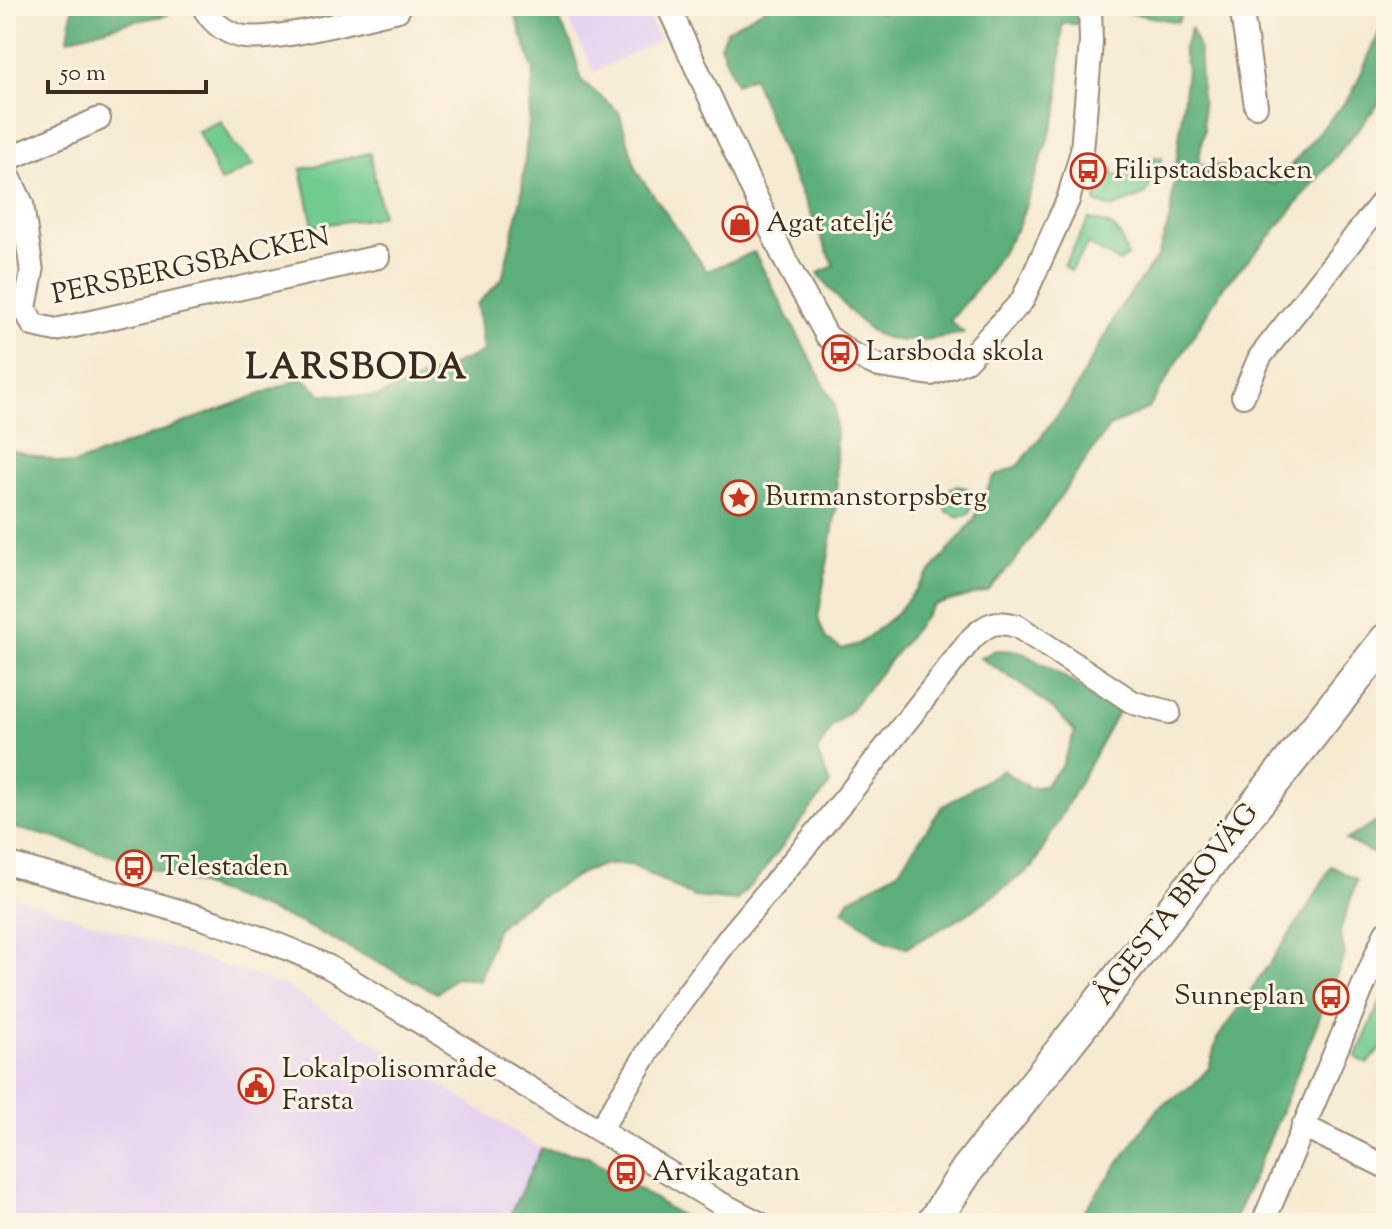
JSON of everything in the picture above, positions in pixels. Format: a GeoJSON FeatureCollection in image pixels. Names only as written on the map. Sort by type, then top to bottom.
{"type":"FeatureCollection","features":[{"type":"Feature","properties":{"kind":"main road","name":"ÅGESTA BROVÄG"},"geometry":{"type":"LineString","coordinates":[[933,1223],[967,1170],[1386,640]]}},
{"type":"Feature","properties":{"kind":"main road","name":"ÅGESTA BROVÄG"},"geometry":{"type":"LineString","coordinates":[[914,1223],[967,1170]]}},
{"type":"Feature","properties":{"kind":"street"},"geometry":{"type":"LineString","coordinates":[[203,6],[211,22],[238,36],[261,38],[398,10]]}},
{"type":"Feature","properties":{"kind":"street"},"geometry":{"type":"LineString","coordinates":[[668,6],[785,260],[827,336],[850,353],[879,366],[931,374],[966,361],[1022,301],[1068,200],[1082,151],[1091,42],[1090,6]]}},
{"type":"Feature","properties":{"kind":"street"},"geometry":{"type":"LineString","coordinates":[[1241,6],[1256,106]]}},
{"type":"Feature","properties":{"kind":"street"},"geometry":{"type":"LineString","coordinates":[[6,160],[99,119]]}},
{"type":"Feature","properties":{"kind":"street","name":"PERSBERGSBACKEN"},"geometry":{"type":"LineString","coordinates":[[6,170],[22,204],[32,272],[25,308],[33,325],[56,330],[378,257]]}},
{"type":"Feature","properties":{"kind":"street"},"geometry":{"type":"LineString","coordinates":[[1243,396],[1260,357],[1386,197]]}},
{"type":"Feature","properties":{"kind":"street"},"geometry":{"type":"LineString","coordinates":[[600,1130],[669,1018],[729,938],[972,638],[988,624],[1017,626],[1134,703],[1169,712]]}},
{"type":"Feature","properties":{"kind":"street"},"geometry":{"type":"LineString","coordinates":[[6,863],[205,920],[295,950],[329,967],[716,1201],[759,1223]]}},
{"type":"Feature","properties":{"kind":"street"},"geometry":{"type":"LineString","coordinates":[[1263,1223],[1386,932]]}},
{"type":"Feature","properties":{"kind":"street"},"geometry":{"type":"LineString","coordinates":[[1303,1126],[1386,1167]]}},
{"type":"Feature","properties":{"kind":"street"},"geometry":{"type":"LineString","coordinates":[[716,1201],[735,1223]]}},
{"type":"Feature","properties":{"kind":"shaded area"},"geometry":{"type":"Polygon","coordinates":[[[562,6],[643,6],[660,40],[594,72],[562,6]]]}},
{"type":"Feature","properties":{"kind":"shaded area","name":"Telestaden"},"geometry":{"type":"Polygon","coordinates":[[[6,894],[285,986],[542,1149],[506,1223],[6,1223],[6,894]]]}},
{"type":"Feature","properties":{"kind":"green space"},"geometry":{"type":"Polygon","coordinates":[[[73,6],[178,6],[167,15],[68,39],[73,6]]]}},
{"type":"Feature","properties":{"kind":"green space"},"geometry":{"type":"Polygon","coordinates":[[[512,6],[552,6],[571,43],[582,81],[619,112],[637,172],[707,271],[754,252],[835,405],[837,505],[818,618],[826,639],[842,649],[859,644],[895,615],[973,521],[993,477],[1018,466],[1068,402],[1121,306],[1158,256],[1170,218],[1187,69],[1183,50],[1191,29],[1199,48],[1204,129],[1198,165],[1225,166],[1275,184],[1352,94],[1386,17],[1386,91],[1378,105],[1271,235],[1224,286],[1149,408],[1109,427],[1015,561],[988,591],[934,605],[849,712],[832,726],[817,752],[830,784],[736,901],[694,897],[631,865],[603,865],[584,872],[517,910],[496,929],[480,981],[455,977],[437,993],[299,922],[181,878],[52,837],[6,826],[6,449],[72,465],[303,378],[321,394],[377,397],[483,352],[477,304],[502,279],[521,199],[534,71],[512,6]]]}},
{"type":"Feature","properties":{"kind":"green space"},"geometry":{"type":"Polygon","coordinates":[[[769,6],[869,6],[881,13],[895,6],[1083,6],[1084,24],[1062,24],[1058,110],[1018,227],[983,281],[950,321],[964,333],[912,341],[881,336],[838,299],[818,273],[834,266],[781,149],[753,77],[736,84],[720,45],[727,30],[769,6]]]}},
{"type":"Feature","properties":{"kind":"green space"},"geometry":{"type":"Polygon","coordinates":[[[1129,6],[1185,6],[1178,22],[1129,13],[1129,6]]]}},
{"type":"Feature","properties":{"kind":"green space"},"geometry":{"type":"Polygon","coordinates":[[[221,121],[234,144],[254,165],[220,182],[198,131],[221,121]]]}},
{"type":"Feature","properties":{"kind":"green space"},"geometry":{"type":"Polygon","coordinates":[[[370,153],[382,215],[313,226],[301,169],[370,153]]]}},
{"type":"Feature","properties":{"kind":"green space"},"geometry":{"type":"Polygon","coordinates":[[[1154,157],[1162,158],[1146,194],[1112,208],[1095,202],[1103,166],[1113,169],[1113,175],[1152,179],[1154,157]]]}},
{"type":"Feature","properties":{"kind":"green space"},"geometry":{"type":"Polygon","coordinates":[[[1089,219],[1116,230],[1127,256],[1119,262],[1088,244],[1071,271],[1064,265],[1089,219]]]}},
{"type":"Feature","properties":{"kind":"green space"},"geometry":{"type":"Polygon","coordinates":[[[951,488],[967,488],[971,506],[969,514],[959,517],[946,511],[943,501],[951,488]]]}},
{"type":"Feature","properties":{"kind":"green space"},"geometry":{"type":"Polygon","coordinates":[[[996,650],[1019,651],[1118,712],[1033,867],[966,915],[906,948],[886,941],[843,910],[850,899],[898,871],[942,807],[1002,770],[1030,788],[1044,786],[1061,767],[1075,732],[1042,700],[980,658],[996,650]]]}},
{"type":"Feature","properties":{"kind":"green space"},"geometry":{"type":"Polygon","coordinates":[[[1386,816],[1386,845],[1374,854],[1346,840],[1386,816]]]}},
{"type":"Feature","properties":{"kind":"green space"},"geometry":{"type":"Polygon","coordinates":[[[1331,866],[1357,880],[1340,932],[1345,955],[1233,1223],[1082,1223],[1079,1218],[1159,1107],[1194,1084],[1209,1068],[1217,1039],[1307,909],[1331,866]]]}},
{"type":"Feature","properties":{"kind":"green space"},"geometry":{"type":"Polygon","coordinates":[[[1386,989],[1386,1043],[1367,1064],[1356,1057],[1386,989]]]}},
{"type":"Feature","properties":{"kind":"green space"},"geometry":{"type":"Polygon","coordinates":[[[541,1149],[588,1156],[692,1223],[506,1223],[541,1149]]]}},
{"type":"Feature","properties":{"kind":"place","name":"Filipstadsbacken"},"geometry":{"type":"Point","coordinates":[1088,171]}},
{"type":"Feature","properties":{"kind":"place","name":"Agat ateljé"},"geometry":{"type":"Point","coordinates":[740,224]}},
{"type":"Feature","properties":{"kind":"place","name":"Larsboda skola"},"geometry":{"type":"Point","coordinates":[840,353]}},
{"type":"Feature","properties":{"kind":"place","name":"Burmanstorpsberg"},"geometry":{"type":"Point","coordinates":[739,498]}},
{"type":"Feature","properties":{"kind":"place","name":"Telestaden"},"geometry":{"type":"Point","coordinates":[134,868]}},
{"type":"Feature","properties":{"kind":"place","name":"Sunneplan"},"geometry":{"type":"Point","coordinates":[1331,997]}},
{"type":"Feature","properties":{"kind":"place","name":"Lokalpolisområde Farsta"},"geometry":{"type":"Point","coordinates":[256,1086]}},
{"type":"Feature","properties":{"kind":"place","name":"Arvikagatan"},"geometry":{"type":"Point","coordinates":[626,1173]}},
{"type":"Feature","properties":{"kind":"district","name":"LARSBODA"},"geometry":{"type":"Point","coordinates":[357,369]}}]}
